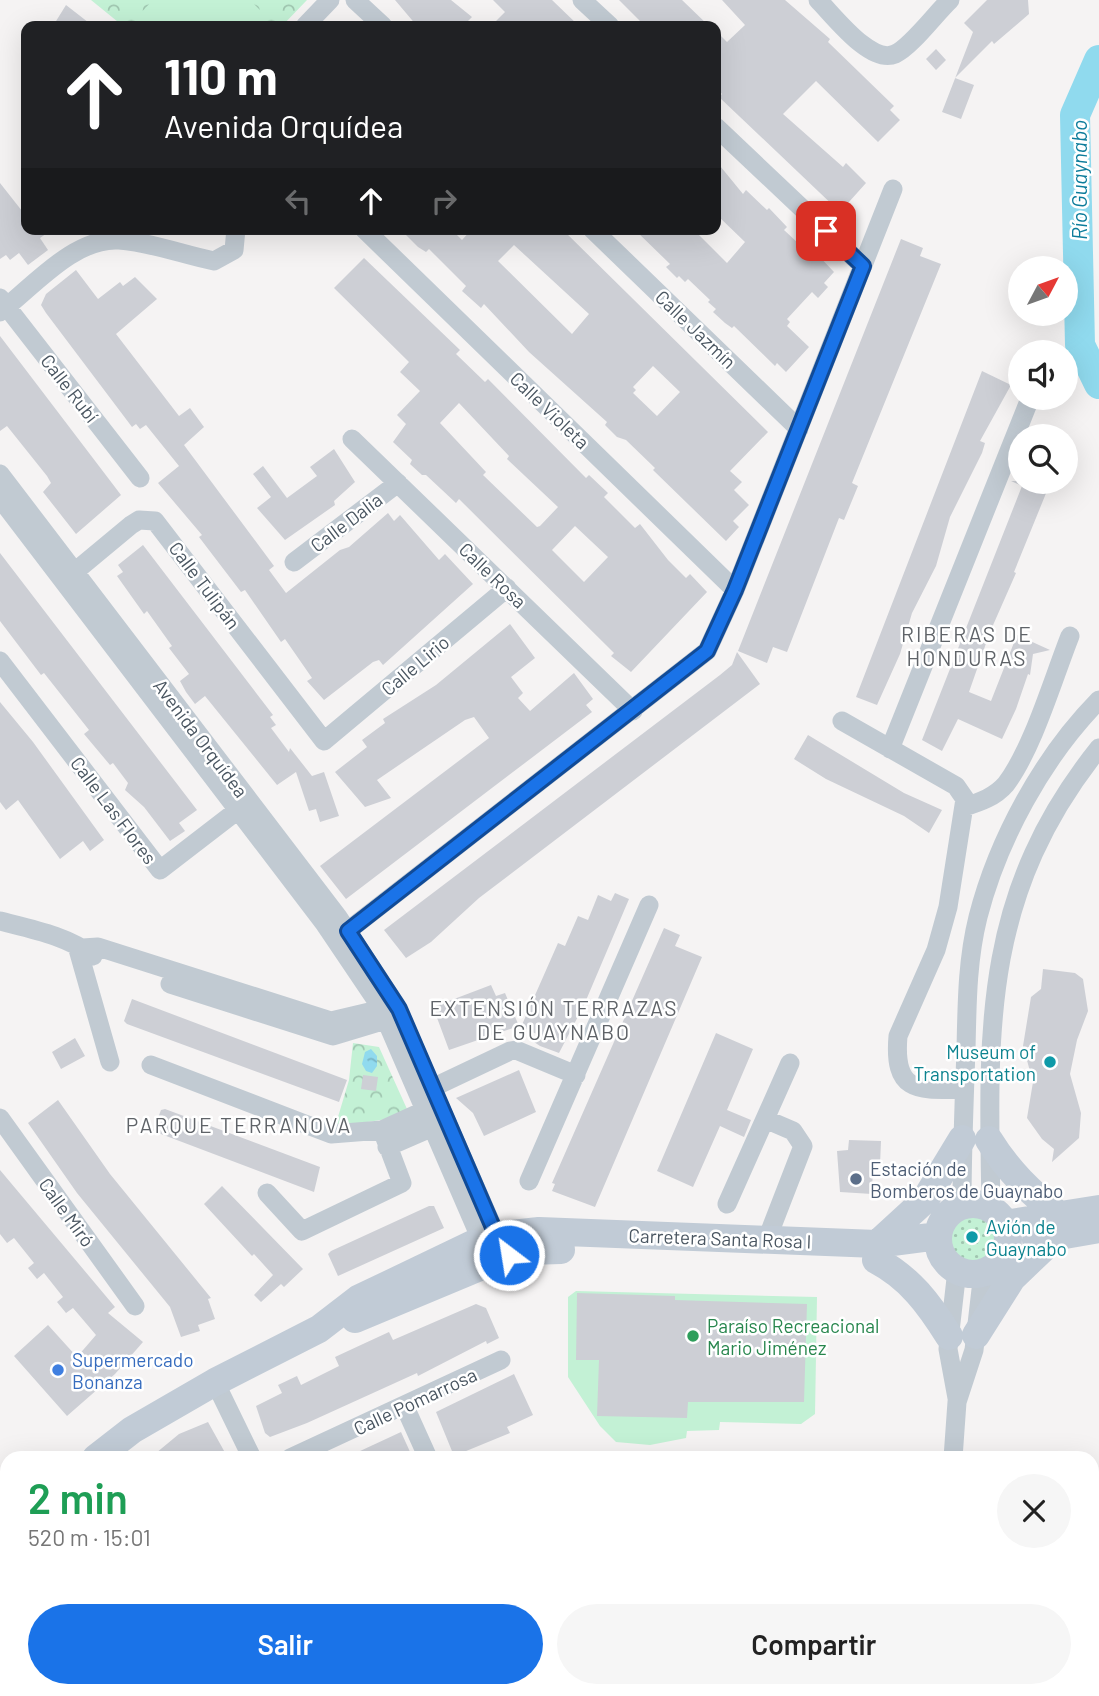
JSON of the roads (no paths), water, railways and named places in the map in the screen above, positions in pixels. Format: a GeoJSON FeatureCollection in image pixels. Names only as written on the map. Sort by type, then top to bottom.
{"type":"FeatureCollection","features":[{"type":"Feature","properties":{"kind":"street"},"geometry":{"type":"LineString","coordinates":[[310,21],[330,0]]}},
{"type":"Feature","properties":{"kind":"street"},"geometry":{"type":"LineString","coordinates":[[355,0],[378,21]]}},
{"type":"Feature","properties":{"kind":"street"},"geometry":{"type":"LineString","coordinates":[[582,0],[605,21]]}},
{"type":"Feature","properties":{"kind":"street"},"geometry":{"type":"LineString","coordinates":[[818,0],[870,51],[882,56],[897,53],[950,0]]}},
{"type":"Feature","properties":{"kind":"street"},"geometry":{"type":"LineString","coordinates":[[721,132],[863,266]]}},
{"type":"Feature","properties":{"kind":"street"},"geometry":{"type":"LineString","coordinates":[[342,935],[633,712],[707,651],[735,590],[893,189]]}},
{"type":"Feature","properties":{"kind":"street"},"geometry":{"type":"LineString","coordinates":[[2,306],[74,254],[103,241],[118,240],[214,261],[234,250],[235,235]]}},
{"type":"Feature","properties":{"kind":"street","name":"Calle Violeta"},"geometry":{"type":"LineString","coordinates":[[370,235],[735,590]]}},
{"type":"Feature","properties":{"kind":"street","name":"Calle Jazmín"},"geometry":{"type":"LineString","coordinates":[[598,235],[799,429]]}},
{"type":"Feature","properties":{"kind":"street","name":"Calle Rubí"},"geometry":{"type":"LineString","coordinates":[[2,306],[140,478]]}},
{"type":"Feature","properties":{"kind":"street"},"geometry":{"type":"LineString","coordinates":[[890,748],[1025,410]]}},
{"type":"Feature","properties":{"kind":"street","name":"Calle Rosa"},"geometry":{"type":"LineString","coordinates":[[352,439],[633,712]]}},
{"type":"Feature","properties":{"kind":"street","name":"Avenida Orquídea"},"geometry":{"type":"LineString","coordinates":[[0,474],[69,576],[342,935],[391,1012],[432,1088],[490,1245]]}},
{"type":"Feature","properties":{"kind":"street","name":"Calle Dalia"},"geometry":{"type":"LineString","coordinates":[[294,562],[398,483]]}},
{"type":"Feature","properties":{"kind":"street","name":"Avenida Orquídea"},"geometry":{"type":"LineString","coordinates":[[0,498],[69,576]]}},
{"type":"Feature","properties":{"kind":"street","name":"Calle Tulipán"},"geometry":{"type":"LineString","coordinates":[[69,576],[131,525],[139,520],[155,521],[324,741]]}},
{"type":"Feature","properties":{"kind":"street","name":"Calle Lirio"},"geometry":{"type":"LineString","coordinates":[[324,741],[507,589]]}},
{"type":"Feature","properties":{"kind":"street"},"geometry":{"type":"LineString","coordinates":[[964,807],[990,798],[1005,784],[1023,752],[1070,636]]}},
{"type":"Feature","properties":{"kind":"street","name":"Calle Las Flores"},"geometry":{"type":"LineString","coordinates":[[0,661],[160,870],[243,806]]}},
{"type":"Feature","properties":{"kind":"street"},"geometry":{"type":"LineString","coordinates":[[955,1258],[1000,1262],[1001,1226],[964,1089],[968,982],[978,916],[1017,818],[1065,737],[1099,700]]}},
{"type":"Feature","properties":{"kind":"street"},"geometry":{"type":"LineString","coordinates":[[842,721],[956,786],[965,799],[945,918],[936,950],[905,1015],[897,1050],[898,1065],[913,1087],[920,1090],[964,1089]]}},
{"type":"Feature","properties":{"kind":"street"},"geometry":{"type":"LineString","coordinates":[[962,1205],[976,1140],[1003,939],[1022,879],[1058,805],[1099,748]]}},
{"type":"Feature","properties":{"kind":"street"},"geometry":{"type":"LineString","coordinates":[[529,1181],[649,905]]}},
{"type":"Feature","properties":{"kind":"street"},"geometry":{"type":"LineString","coordinates":[[0,921],[46,933],[80,947],[97,960],[326,1034],[347,1033],[391,1012]]}},
{"type":"Feature","properties":{"kind":"street"},"geometry":{"type":"LineString","coordinates":[[80,947],[110,1062]]}},
{"type":"Feature","properties":{"kind":"street","name":"Avenida Orquídea"},"geometry":{"type":"LineString","coordinates":[[391,1012],[430,1119],[490,1245]]}},
{"type":"Feature","properties":{"kind":"street"},"geometry":{"type":"LineString","coordinates":[[432,1088],[516,1050],[576,1075]]}},
{"type":"Feature","properties":{"kind":"street"},"geometry":{"type":"LineString","coordinates":[[727,1203],[790,1063]]}},
{"type":"Feature","properties":{"kind":"street"},"geometry":{"type":"LineString","coordinates":[[151,1065],[331,1134],[384,1139],[430,1119]]}},
{"type":"Feature","properties":{"kind":"street","name":"Calle Miró"},"geometry":{"type":"LineString","coordinates":[[0,1118],[6,1142],[135,1306]]}},
{"type":"Feature","properties":{"kind":"street"},"geometry":{"type":"LineString","coordinates":[[765,1119],[793,1131],[803,1146],[767,1240]]}},
{"type":"Feature","properties":{"kind":"street"},"geometry":{"type":"LineString","coordinates":[[267,1193],[302,1231],[402,1184],[384,1139]]}},
{"type":"Feature","properties":{"kind":"street"},"geometry":{"type":"LineString","coordinates":[[976,1140],[1002,1160],[1028,1191],[1081,1222]]}},
{"type":"Feature","properties":{"kind":"street"},"geometry":{"type":"LineString","coordinates":[[957,1402],[974,1350],[922,1295],[876,1252],[976,1140]]}},
{"type":"Feature","properties":{"kind":"street"},"geometry":{"type":"LineString","coordinates":[[962,1335],[955,1258],[945,1218],[962,1205],[980,1204],[1001,1226],[1081,1222]]}},
{"type":"Feature","properties":{"kind":"street"},"geometry":{"type":"LineString","coordinates":[[954,1451],[957,1402],[948,1349],[1012,1279],[1081,1222]]}},
{"type":"Feature","properties":{"kind":"street","name":"Carretera Santa Rosa I"},"geometry":{"type":"LineString","coordinates":[[105,1451],[132,1430],[215,1382],[319,1329],[366,1316],[490,1245],[539,1231],[767,1240],[955,1258]]}},
{"type":"Feature","properties":{"kind":"street","name":"Carretera Santa Rosa I"},"geometry":{"type":"LineString","coordinates":[[490,1245],[543,1249],[876,1252]]}},
{"type":"Feature","properties":{"kind":"street"},"geometry":{"type":"LineString","coordinates":[[955,1258],[962,1335]]}},
{"type":"Feature","properties":{"kind":"street","name":"Calle Pomarrosa"},"geometry":{"type":"LineString","coordinates":[[306,1451],[501,1360]]}},
{"type":"Feature","properties":{"kind":"street"},"geometry":{"type":"LineString","coordinates":[[215,1382],[249,1451]]}},
{"type":"Feature","properties":{"kind":"street"},"geometry":{"type":"LineString","coordinates":[[405,1407],[425,1451]]}},
{"type":"Feature","properties":{"kind":"water"},"geometry":{"type":"Polygon","coordinates":[[[371,1049],[377,1056],[377,1066],[372,1073],[366,1071],[362,1064],[365,1052],[371,1049]]]}},
{"type":"Feature","properties":{"kind":"waterway","name":"Río Guaynabo"},"geometry":{"type":"LineString","coordinates":[[1099,60],[1075,115],[1080,345],[1099,384]]}},
{"type":"Feature","properties":{"kind":"place","name":"Museum of Transportation"},"geometry":{"type":"Point","coordinates":[1050,1062]}},
{"type":"Feature","properties":{"kind":"place","name":"Estación de Bomberos de Guaynabo"},"geometry":{"type":"Point","coordinates":[856,1179]}},
{"type":"Feature","properties":{"kind":"place","name":"Avión de Guaynabo"},"geometry":{"type":"Point","coordinates":[972,1237]}},
{"type":"Feature","properties":{"kind":"place","name":"Paraíso Recreacional Mario Jiménez"},"geometry":{"type":"Point","coordinates":[693,1336]}},
{"type":"Feature","properties":{"kind":"place","name":"Supermercado Bonanza"},"geometry":{"type":"Point","coordinates":[58,1370]}},
{"type":"Feature","properties":{"kind":"district","name":"RIBERAS DE HONDURAS"},"geometry":{"type":"Point","coordinates":[967,645]}},
{"type":"Feature","properties":{"kind":"district","name":"EXTENSIÓN TERRAZAS DE GUAYNABO"},"geometry":{"type":"Point","coordinates":[554,1019]}},
{"type":"Feature","properties":{"kind":"district","name":"PARQUE TERRANOVA"},"geometry":{"type":"Point","coordinates":[239,1124]}}]}
